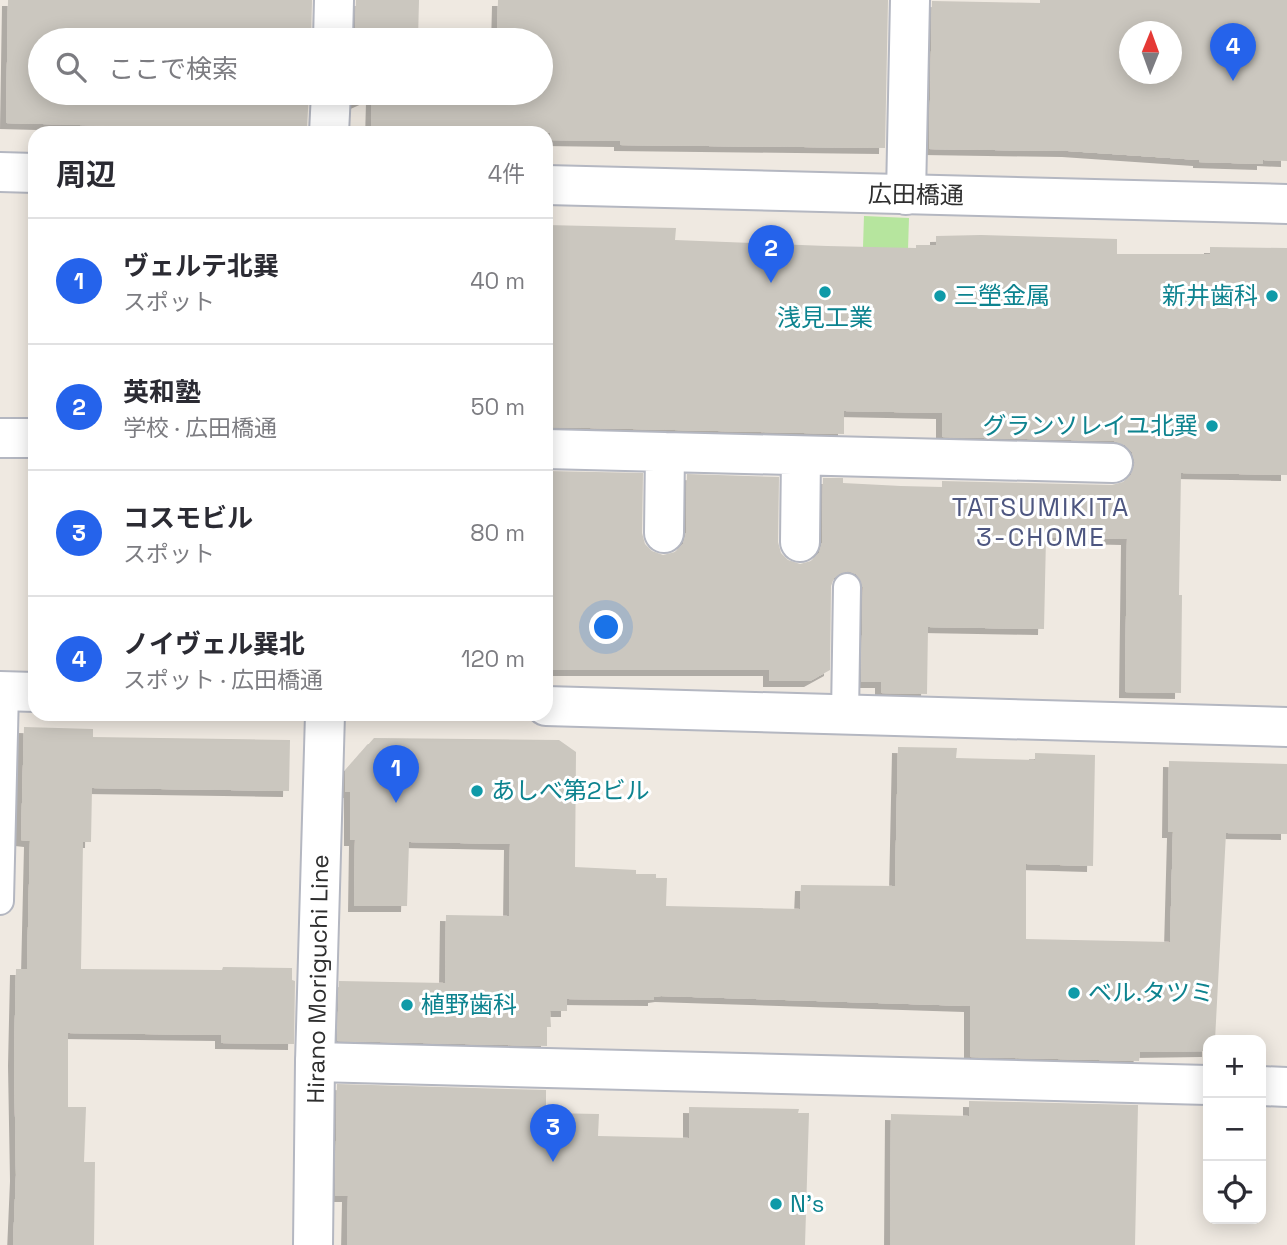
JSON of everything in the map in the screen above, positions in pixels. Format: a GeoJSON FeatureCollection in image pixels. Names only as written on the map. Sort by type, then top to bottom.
{"type":"FeatureCollection","features":[{"type":"Feature","properties":{"kind":"street"},"geometry":{"type":"LineString","coordinates":[[333,28],[334,0]]}},
{"type":"Feature","properties":{"kind":"street"},"geometry":{"type":"LineString","coordinates":[[906,195],[910,0]]}},
{"type":"Feature","properties":{"kind":"street"},"geometry":{"type":"LineString","coordinates":[[330,126],[331,105]]}},
{"type":"Feature","properties":{"kind":"street"},"geometry":{"type":"LineString","coordinates":[[0,172],[28,173]]}},
{"type":"Feature","properties":{"kind":"street","name":"広田橋通"},"geometry":{"type":"LineString","coordinates":[[553,185],[1287,204]]}},
{"type":"Feature","properties":{"kind":"street"},"geometry":{"type":"LineString","coordinates":[[0,438],[28,438]]}},
{"type":"Feature","properties":{"kind":"street"},"geometry":{"type":"LineString","coordinates":[[553,450],[1114,463]]}},
{"type":"Feature","properties":{"kind":"street"},"geometry":{"type":"LineString","coordinates":[[664,533],[665,452]]}},
{"type":"Feature","properties":{"kind":"street"},"geometry":{"type":"LineString","coordinates":[[800,542],[802,456]]}},
{"type":"Feature","properties":{"kind":"street"},"geometry":{"type":"LineString","coordinates":[[553,706],[1287,727]]}},
{"type":"Feature","properties":{"kind":"street","name":"Hirano Moriguchi Line"},"geometry":{"type":"LineString","coordinates":[[313,1245],[315,1062],[325,721]]}},
{"type":"Feature","properties":{"kind":"street"},"geometry":{"type":"LineString","coordinates":[[315,1062],[1203,1085]]}},
{"type":"Feature","properties":{"kind":"street"},"geometry":{"type":"LineString","coordinates":[[1266,1086],[1287,1087]]}},
{"type":"Feature","properties":{"kind":"lane"},"geometry":{"type":"LineString","coordinates":[[845,715],[847,587]]}},
{"type":"Feature","properties":{"kind":"lane"},"geometry":{"type":"LineString","coordinates":[[0,901],[13,691]]}},
{"type":"Feature","properties":{"kind":"green space"},"geometry":{"type":"Polygon","coordinates":[[[864,216],[909,218],[905,344],[860,343],[864,216]]]}},
{"type":"Feature","properties":{"kind":"building"},"geometry":{"type":"Polygon","coordinates":[[[8,0],[312,0],[311,28],[28,28],[28,105],[308,105],[307,126],[6,123],[8,0]]]}},
{"type":"Feature","properties":{"kind":"building"},"geometry":{"type":"Polygon","coordinates":[[[356,0],[419,0],[418,28],[355,28],[356,0]]]}},
{"type":"Feature","properties":{"kind":"building"},"geometry":{"type":"Polygon","coordinates":[[[498,0],[888,0],[885,148],[620,145],[620,141],[553,140],[553,126],[371,126],[372,105],[553,105],[553,28],[497,28],[498,0]]]}},
{"type":"Feature","properties":{"kind":"building"},"geometry":{"type":"Polygon","coordinates":[[[1040,0],[1287,0],[1287,161],[1263,160],[1263,164],[1199,162],[1068,151],[929,149],[932,1],[1040,3],[1040,0]]]}},
{"type":"Feature","properties":{"kind":"building"},"geometry":{"type":"Polygon","coordinates":[[[553,225],[676,228],[675,240],[827,246],[916,248],[916,245],[936,245],[936,236],[981,235],[1117,239],[1117,254],[1210,254],[1210,247],[1287,248],[1287,475],[1181,473],[1181,693],[1125,692],[1127,539],[1046,537],[1044,629],[928,627],[927,694],[881,693],[881,682],[861,682],[863,587],[856,574],[848,571],[834,578],[831,586],[830,670],[810,681],[769,681],[769,670],[553,670],[553,471],[643,473],[642,533],[645,544],[652,551],[663,555],[675,552],[683,544],[686,533],[687,474],[779,477],[778,542],[781,553],[788,560],[800,564],[811,561],[819,553],[822,543],[823,478],[843,478],[843,483],[942,487],[942,481],[1112,485],[1123,482],[1131,475],[1135,463],[1132,452],[1125,445],[1114,441],[942,437],[942,413],[844,411],[844,434],[553,427],[553,225]]]}},
{"type":"Feature","properties":{"kind":"building"},"geometry":{"type":"Polygon","coordinates":[[[24,727],[93,729],[93,737],[290,740],[289,791],[92,788],[91,842],[83,842],[81,969],[292,968],[292,980],[295,981],[294,1044],[221,1043],[221,1035],[68,1033],[68,1107],[86,1107],[84,1162],[95,1162],[94,1245],[13,1245],[16,1175],[16,969],[27,969],[30,841],[21,840],[24,727]]]}},
{"type":"Feature","properties":{"kind":"building"},"geometry":{"type":"Polygon","coordinates":[[[374,738],[559,740],[576,752],[575,867],[636,870],[636,874],[656,874],[656,878],[667,878],[666,906],[800,909],[801,885],[895,886],[898,747],[957,748],[956,758],[1035,760],[1035,753],[1095,755],[1093,866],[1026,864],[1026,939],[1170,942],[1173,832],[1168,832],[1169,761],[1287,764],[1287,834],[1226,833],[1215,1035],[1203,1035],[1203,1051],[1140,1052],[1139,1061],[970,1057],[970,1006],[661,996],[654,997],[654,1000],[567,999],[567,1011],[550,1011],[551,1027],[547,1027],[547,1046],[337,1041],[339,981],[445,983],[446,915],[509,916],[510,844],[409,842],[407,906],[354,906],[355,840],[350,840],[350,792],[345,792],[345,771],[374,738]]]}},
{"type":"Feature","properties":{"kind":"building"},"geometry":{"type":"Polygon","coordinates":[[[337,1084],[546,1090],[546,1113],[599,1114],[598,1136],[689,1138],[689,1107],[799,1109],[798,1113],[809,1113],[805,1245],[347,1245],[348,1196],[335,1196],[337,1084]]]}},
{"type":"Feature","properties":{"kind":"building"},"geometry":{"type":"Polygon","coordinates":[[[969,1101],[1138,1105],[1135,1245],[890,1245],[891,1114],[969,1116],[969,1101]]]}},
{"type":"Feature","properties":{"kind":"place","name":"ノイヴェル巽北"},"geometry":{"type":"Point","coordinates":[1233,81]}},
{"type":"Feature","properties":{"kind":"place","name":"英和塾"},"geometry":{"type":"Point","coordinates":[771,283]}},
{"type":"Feature","properties":{"kind":"place","name":"浅見工業"},"geometry":{"type":"Point","coordinates":[825,292]}},
{"type":"Feature","properties":{"kind":"place","name":"三塋金属"},"geometry":{"type":"Point","coordinates":[940,296]}},
{"type":"Feature","properties":{"kind":"place","name":"新井歯科"},"geometry":{"type":"Point","coordinates":[1272,296]}},
{"type":"Feature","properties":{"kind":"place","name":"グランソレイユ北巽"},"geometry":{"type":"Point","coordinates":[1212,426]}},
{"type":"Feature","properties":{"kind":"place","name":"あしべ第2ビル"},"geometry":{"type":"Point","coordinates":[477,791]}},
{"type":"Feature","properties":{"kind":"place","name":"ヴェルテ北巽"},"geometry":{"type":"Point","coordinates":[396,803]}},
{"type":"Feature","properties":{"kind":"place","name":"ベル.タツミ"},"geometry":{"type":"Point","coordinates":[1074,993]}},
{"type":"Feature","properties":{"kind":"place","name":"植野歯科"},"geometry":{"type":"Point","coordinates":[407,1005]}},
{"type":"Feature","properties":{"kind":"place","name":"コスモビル"},"geometry":{"type":"Point","coordinates":[553,1162]}},
{"type":"Feature","properties":{"kind":"place","name":"N's"},"geometry":{"type":"Point","coordinates":[776,1204]}},
{"type":"Feature","properties":{"kind":"district","name":"TATSUMIKITA 3-CHOME"},"geometry":{"type":"Point","coordinates":[1041,522]}}]}
